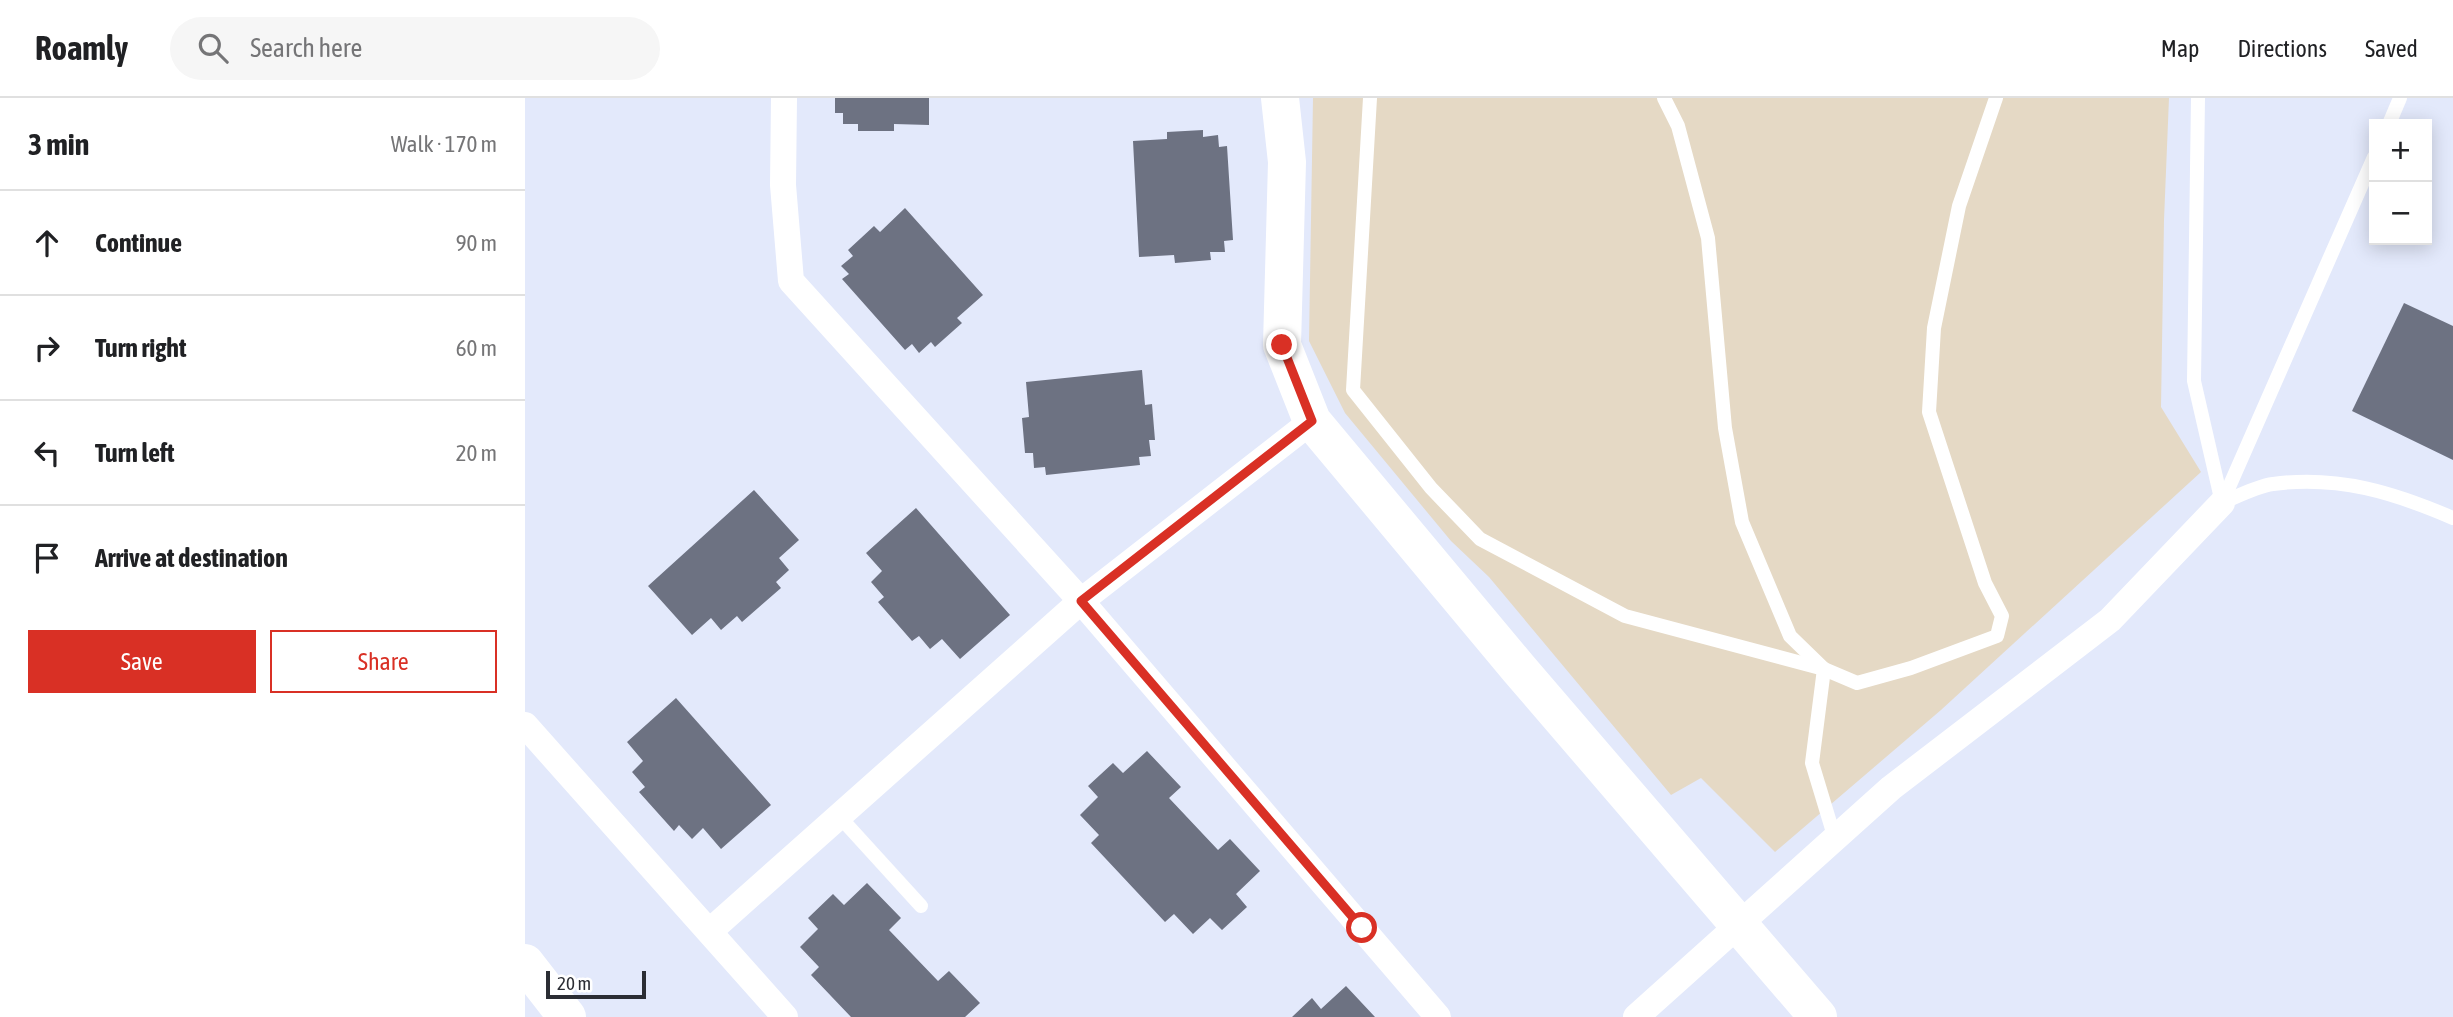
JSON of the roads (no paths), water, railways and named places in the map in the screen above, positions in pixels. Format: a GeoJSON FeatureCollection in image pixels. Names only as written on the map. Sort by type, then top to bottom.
{"type":"FeatureCollection","features":[{"type":"Feature","properties":{"kind":"main road"},"geometry":{"type":"LineString","coordinates":[[1280,98],[1287,162],[1282,345],[1312,421],[1519,669],[1818,1017]]}},
{"type":"Feature","properties":{"kind":"main road"},"geometry":{"type":"LineString","coordinates":[[525,962],[567,1017]]}},
{"type":"Feature","properties":{"kind":"street"},"geometry":{"type":"LineString","coordinates":[[784,98],[783,185],[791,281],[1081,601],[1438,1017]]}},
{"type":"Feature","properties":{"kind":"street"},"geometry":{"type":"LineString","coordinates":[[710,931],[1081,601],[1312,421]]}},
{"type":"Feature","properties":{"kind":"street"},"geometry":{"type":"LineString","coordinates":[[1636,1017],[1891,788],[2111,621],[2222,502]]}},
{"type":"Feature","properties":{"kind":"street"},"geometry":{"type":"LineString","coordinates":[[525,725],[786,1017]]}},
{"type":"Feature","properties":{"kind":"lane"},"geometry":{"type":"LineString","coordinates":[[1370,98],[1353,390],[1431,488],[1480,539],[1625,616],[1824,669],[1857,682],[1911,668],[1997,636],[2002,616],[1985,583],[1929,412],[1934,328],[1959,205],[1996,98]]}},
{"type":"Feature","properties":{"kind":"lane"},"geometry":{"type":"LineString","coordinates":[[1664,98],[1678,126],[1708,238],[1725,428],[1742,522],[1790,636],[1824,669]]}},
{"type":"Feature","properties":{"kind":"lane"},"geometry":{"type":"LineString","coordinates":[[2197,98],[2194,381],[2222,502]]}},
{"type":"Feature","properties":{"kind":"lane"},"geometry":{"type":"LineString","coordinates":[[2391,119],[2400,98]]}},
{"type":"Feature","properties":{"kind":"lane"},"geometry":{"type":"LineString","coordinates":[[2222,502],[2369,168]]}},
{"type":"Feature","properties":{"kind":"lane"},"geometry":{"type":"LineString","coordinates":[[2222,502],[2271,484],[2331,481],[2406,498],[2453,518]]}},
{"type":"Feature","properties":{"kind":"lane"},"geometry":{"type":"LineString","coordinates":[[1824,669],[1812,763],[1835,839]]}},
{"type":"Feature","properties":{"kind":"lane"},"geometry":{"type":"LineString","coordinates":[[839,816],[921,906]]}}]}
